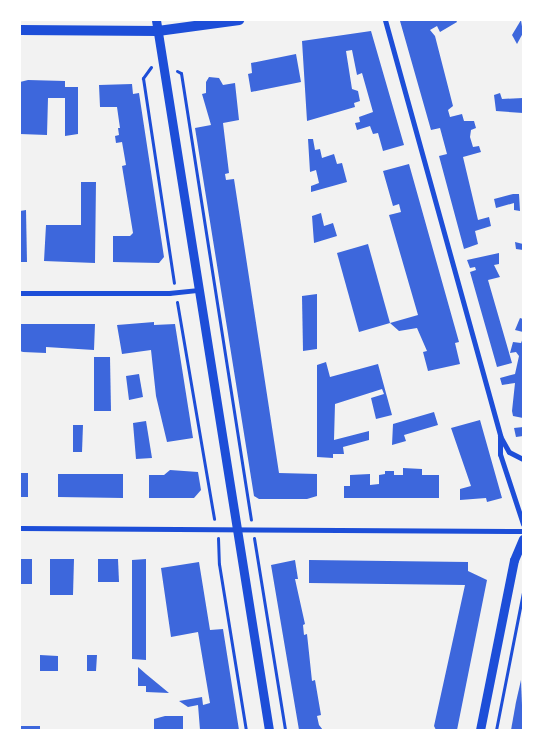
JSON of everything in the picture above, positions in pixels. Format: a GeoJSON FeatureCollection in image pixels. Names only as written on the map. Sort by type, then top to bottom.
{"type":"FeatureCollection","features":[{"type":"Feature","properties":{"kind":"main road"},"geometry":{"type":"LineString","coordinates":[[20,30],[158,32],[239,20]]}},
{"type":"Feature","properties":{"kind":"street"},"geometry":{"type":"LineString","coordinates":[[156,20],[269,730]]}},
{"type":"Feature","properties":{"kind":"street"},"geometry":{"type":"LineString","coordinates":[[385,20],[500,436],[509,452],[523,459]]}},
{"type":"Feature","properties":{"kind":"street"},"geometry":{"type":"LineString","coordinates":[[20,293],[175,293],[199,290]]}},
{"type":"Feature","properties":{"kind":"street"},"geometry":{"type":"LineString","coordinates":[[500,436],[500,454],[523,524]]}},
{"type":"Feature","properties":{"kind":"street"},"geometry":{"type":"LineString","coordinates":[[20,528],[523,531]]}},
{"type":"Feature","properties":{"kind":"street"},"geometry":{"type":"LineString","coordinates":[[480,730],[514,560],[523,539]]}},
{"type":"Feature","properties":{"kind":"path"},"geometry":{"type":"LineString","coordinates":[[246,730],[219,564],[217,529],[209,498],[175,293],[143,78],[148,69],[162,61],[181,73],[251,517]]}},
{"type":"Feature","properties":{"kind":"path"},"geometry":{"type":"LineString","coordinates":[[254,544],[285,730]]}},
{"type":"Feature","properties":{"kind":"path"},"geometry":{"type":"LineString","coordinates":[[496,730],[523,592]]}},
{"type":"Feature","properties":{"kind":"building"},"geometry":{"type":"Polygon","coordinates":[[[456,20],[457,22],[440,32],[437,26],[430,30],[435,36],[453,106],[448,110],[450,117],[462,114],[464,121],[474,121],[476,128],[471,130],[470,137],[473,147],[479,146],[481,152],[463,157],[478,220],[489,217],[491,226],[475,231],[478,244],[464,249],[439,156],[447,154],[440,128],[431,130],[400,21],[456,20]]]}},
{"type":"Feature","properties":{"kind":"building"},"geometry":{"type":"Polygon","coordinates":[[[521,20],[523,33],[517,44],[512,35],[521,20]]]}},
{"type":"Feature","properties":{"kind":"building"},"geometry":{"type":"Polygon","coordinates":[[[371,31],[404,145],[383,151],[378,133],[373,134],[370,126],[357,130],[355,123],[360,122],[359,117],[373,112],[362,73],[357,75],[352,50],[346,51],[352,89],[358,91],[360,101],[354,103],[355,107],[307,121],[302,41],[371,31]]]}},
{"type":"Feature","properties":{"kind":"building"},"geometry":{"type":"Polygon","coordinates":[[[296,54],[301,82],[251,92],[248,74],[252,73],[251,63],[296,54]]]}},
{"type":"Feature","properties":{"kind":"building"},"geometry":{"type":"Polygon","coordinates":[[[209,77],[219,78],[223,85],[235,83],[239,120],[223,123],[229,173],[225,174],[226,180],[234,179],[279,473],[317,474],[317,496],[307,499],[259,499],[254,496],[195,128],[211,125],[202,94],[206,93],[206,82],[209,77]]]}},
{"type":"Feature","properties":{"kind":"building"},"geometry":{"type":"Polygon","coordinates":[[[28,80],[65,81],[65,87],[78,87],[78,134],[65,136],[65,98],[48,98],[47,135],[20,134],[20,82],[28,80]]]}},
{"type":"Feature","properties":{"kind":"building"},"geometry":{"type":"Polygon","coordinates":[[[132,84],[133,94],[139,93],[164,257],[159,263],[113,262],[113,236],[130,236],[133,233],[122,166],[126,165],[122,142],[116,143],[115,136],[119,135],[118,128],[120,128],[117,107],[100,107],[99,85],[132,84]]]}},
{"type":"Feature","properties":{"kind":"building"},"geometry":{"type":"Polygon","coordinates":[[[500,93],[502,99],[523,98],[523,113],[496,111],[494,95],[500,93]]]}},
{"type":"Feature","properties":{"kind":"building"},"geometry":{"type":"Polygon","coordinates":[[[308,139],[313,139],[315,150],[320,149],[322,158],[334,154],[337,164],[342,163],[347,182],[311,192],[311,186],[319,183],[316,170],[310,172],[308,139]]]}},
{"type":"Feature","properties":{"kind":"building"},"geometry":{"type":"Polygon","coordinates":[[[409,164],[459,342],[455,343],[460,364],[428,371],[423,352],[427,351],[417,328],[399,331],[390,323],[418,315],[389,215],[401,212],[399,204],[393,206],[383,171],[409,164]]]}},
{"type":"Feature","properties":{"kind":"building"},"geometry":{"type":"Polygon","coordinates":[[[81,182],[96,182],[95,263],[44,261],[46,225],[81,225],[81,182]]]}},
{"type":"Feature","properties":{"kind":"building"},"geometry":{"type":"Polygon","coordinates":[[[519,194],[520,211],[514,210],[514,203],[496,208],[494,199],[519,194]]]}},
{"type":"Feature","properties":{"kind":"building"},"geometry":{"type":"Polygon","coordinates":[[[26,210],[27,262],[20,262],[20,211],[26,210]]]}},
{"type":"Feature","properties":{"kind":"building"},"geometry":{"type":"Polygon","coordinates":[[[321,213],[324,226],[333,223],[337,236],[314,243],[312,216],[321,213]]]}},
{"type":"Feature","properties":{"kind":"building"},"geometry":{"type":"Polygon","coordinates":[[[515,242],[523,244],[523,250],[516,249],[515,242]]]}},
{"type":"Feature","properties":{"kind":"building"},"geometry":{"type":"Polygon","coordinates":[[[368,244],[390,323],[359,332],[337,253],[368,244]]]}},
{"type":"Feature","properties":{"kind":"building"},"geometry":{"type":"Polygon","coordinates":[[[499,253],[499,264],[494,265],[500,277],[488,280],[512,363],[497,367],[470,272],[476,270],[475,267],[470,268],[467,260],[499,253]]]}},
{"type":"Feature","properties":{"kind":"building"},"geometry":{"type":"Polygon","coordinates":[[[317,294],[317,349],[303,351],[302,296],[317,294]]]}},
{"type":"Feature","properties":{"kind":"building"},"geometry":{"type":"Polygon","coordinates":[[[520,318],[523,319],[523,332],[515,330],[520,318]]]}},
{"type":"Feature","properties":{"kind":"building"},"geometry":{"type":"Polygon","coordinates":[[[154,322],[154,325],[175,324],[193,438],[167,442],[156,396],[151,350],[122,354],[117,325],[154,322]]]}},
{"type":"Feature","properties":{"kind":"building"},"geometry":{"type":"Polygon","coordinates":[[[20,324],[95,324],[94,350],[46,347],[46,353],[20,351],[20,324]]]}},
{"type":"Feature","properties":{"kind":"building"},"geometry":{"type":"Polygon","coordinates":[[[523,338],[523,418],[513,416],[515,383],[502,385],[500,378],[515,374],[519,356],[516,352],[510,353],[513,342],[521,343],[523,338]]]}},
{"type":"Feature","properties":{"kind":"building"},"geometry":{"type":"Polygon","coordinates":[[[94,357],[110,357],[111,411],[94,411],[94,357]]]}},
{"type":"Feature","properties":{"kind":"building"},"geometry":{"type":"Polygon","coordinates":[[[326,362],[330,377],[378,364],[392,415],[376,419],[371,398],[384,394],[382,389],[335,404],[334,440],[369,431],[369,440],[343,447],[344,454],[333,454],[333,458],[317,457],[317,365],[326,362]]]}},
{"type":"Feature","properties":{"kind":"building"},"geometry":{"type":"Polygon","coordinates":[[[139,374],[143,397],[129,400],[126,376],[139,374]]]}},
{"type":"Feature","properties":{"kind":"building"},"geometry":{"type":"Polygon","coordinates":[[[434,412],[438,425],[404,435],[406,441],[392,445],[393,424],[434,412]]]}},
{"type":"Feature","properties":{"kind":"building"},"geometry":{"type":"Polygon","coordinates":[[[480,420],[502,498],[487,502],[486,498],[460,500],[460,489],[471,486],[451,428],[480,420]]]}},
{"type":"Feature","properties":{"kind":"building"},"geometry":{"type":"Polygon","coordinates":[[[146,421],[152,458],[136,459],[133,423],[146,421]]]}},
{"type":"Feature","properties":{"kind":"building"},"geometry":{"type":"Polygon","coordinates":[[[73,425],[83,425],[82,452],[73,452],[73,425]]]}},
{"type":"Feature","properties":{"kind":"building"},"geometry":{"type":"Polygon","coordinates":[[[523,427],[523,436],[516,437],[514,428],[523,427]]]}},
{"type":"Feature","properties":{"kind":"building"},"geometry":{"type":"Polygon","coordinates":[[[403,468],[422,469],[422,475],[439,475],[439,498],[344,498],[344,486],[350,486],[350,475],[370,474],[370,485],[379,484],[379,475],[385,474],[385,471],[394,471],[394,475],[403,475],[403,468]]]}},
{"type":"Feature","properties":{"kind":"building"},"geometry":{"type":"Polygon","coordinates":[[[170,470],[198,472],[201,490],[194,498],[149,498],[149,475],[164,475],[170,470]]]}},
{"type":"Feature","properties":{"kind":"building"},"geometry":{"type":"Polygon","coordinates":[[[20,473],[28,473],[28,497],[20,497],[20,473]]]}},
{"type":"Feature","properties":{"kind":"building"},"geometry":{"type":"Polygon","coordinates":[[[58,474],[123,474],[123,498],[58,497],[58,474]]]}},
{"type":"Feature","properties":{"kind":"building"},"geometry":{"type":"Polygon","coordinates":[[[20,559],[32,559],[32,584],[20,584],[20,559]]]}},
{"type":"Feature","properties":{"kind":"building"},"geometry":{"type":"Polygon","coordinates":[[[50,559],[74,559],[73,595],[50,595],[50,559]]]}},
{"type":"Feature","properties":{"kind":"building"},"geometry":{"type":"Polygon","coordinates":[[[98,559],[118,559],[119,582],[98,582],[98,559]]]}},
{"type":"Feature","properties":{"kind":"building"},"geometry":{"type":"Polygon","coordinates":[[[146,559],[146,660],[132,659],[132,560],[146,559]]]}},
{"type":"Feature","properties":{"kind":"building"},"geometry":{"type":"Polygon","coordinates":[[[295,560],[298,579],[295,579],[305,624],[303,625],[304,635],[307,634],[312,681],[315,680],[321,715],[317,716],[319,725],[323,730],[299,730],[271,565],[295,560]]]}},
{"type":"Feature","properties":{"kind":"building"},"geometry":{"type":"Polygon","coordinates":[[[309,560],[468,562],[468,571],[487,580],[457,730],[436,730],[434,726],[465,585],[309,583],[309,560]]]}},
{"type":"Feature","properties":{"kind":"building"},"geometry":{"type":"Polygon","coordinates":[[[199,562],[210,630],[223,629],[239,730],[200,730],[198,705],[188,707],[179,701],[202,697],[203,705],[210,703],[198,632],[171,637],[161,568],[199,562]]]}},
{"type":"Feature","properties":{"kind":"building"},"geometry":{"type":"Polygon","coordinates":[[[40,655],[58,656],[58,671],[40,671],[40,655]]]}},
{"type":"Feature","properties":{"kind":"building"},"geometry":{"type":"Polygon","coordinates":[[[87,655],[97,655],[96,671],[87,671],[87,655]]]}},
{"type":"Feature","properties":{"kind":"building"},"geometry":{"type":"Polygon","coordinates":[[[138,667],[169,693],[146,692],[146,686],[138,686],[138,667]]]}},
{"type":"Feature","properties":{"kind":"building"},"geometry":{"type":"Polygon","coordinates":[[[521,680],[523,730],[511,730],[516,702],[521,680]]]}},
{"type":"Feature","properties":{"kind":"building"},"geometry":{"type":"Polygon","coordinates":[[[165,716],[183,716],[183,730],[154,730],[154,719],[165,716]]]}},
{"type":"Feature","properties":{"kind":"building"},"geometry":{"type":"Polygon","coordinates":[[[20,726],[40,726],[40,730],[20,730],[20,726]]]}}]}
